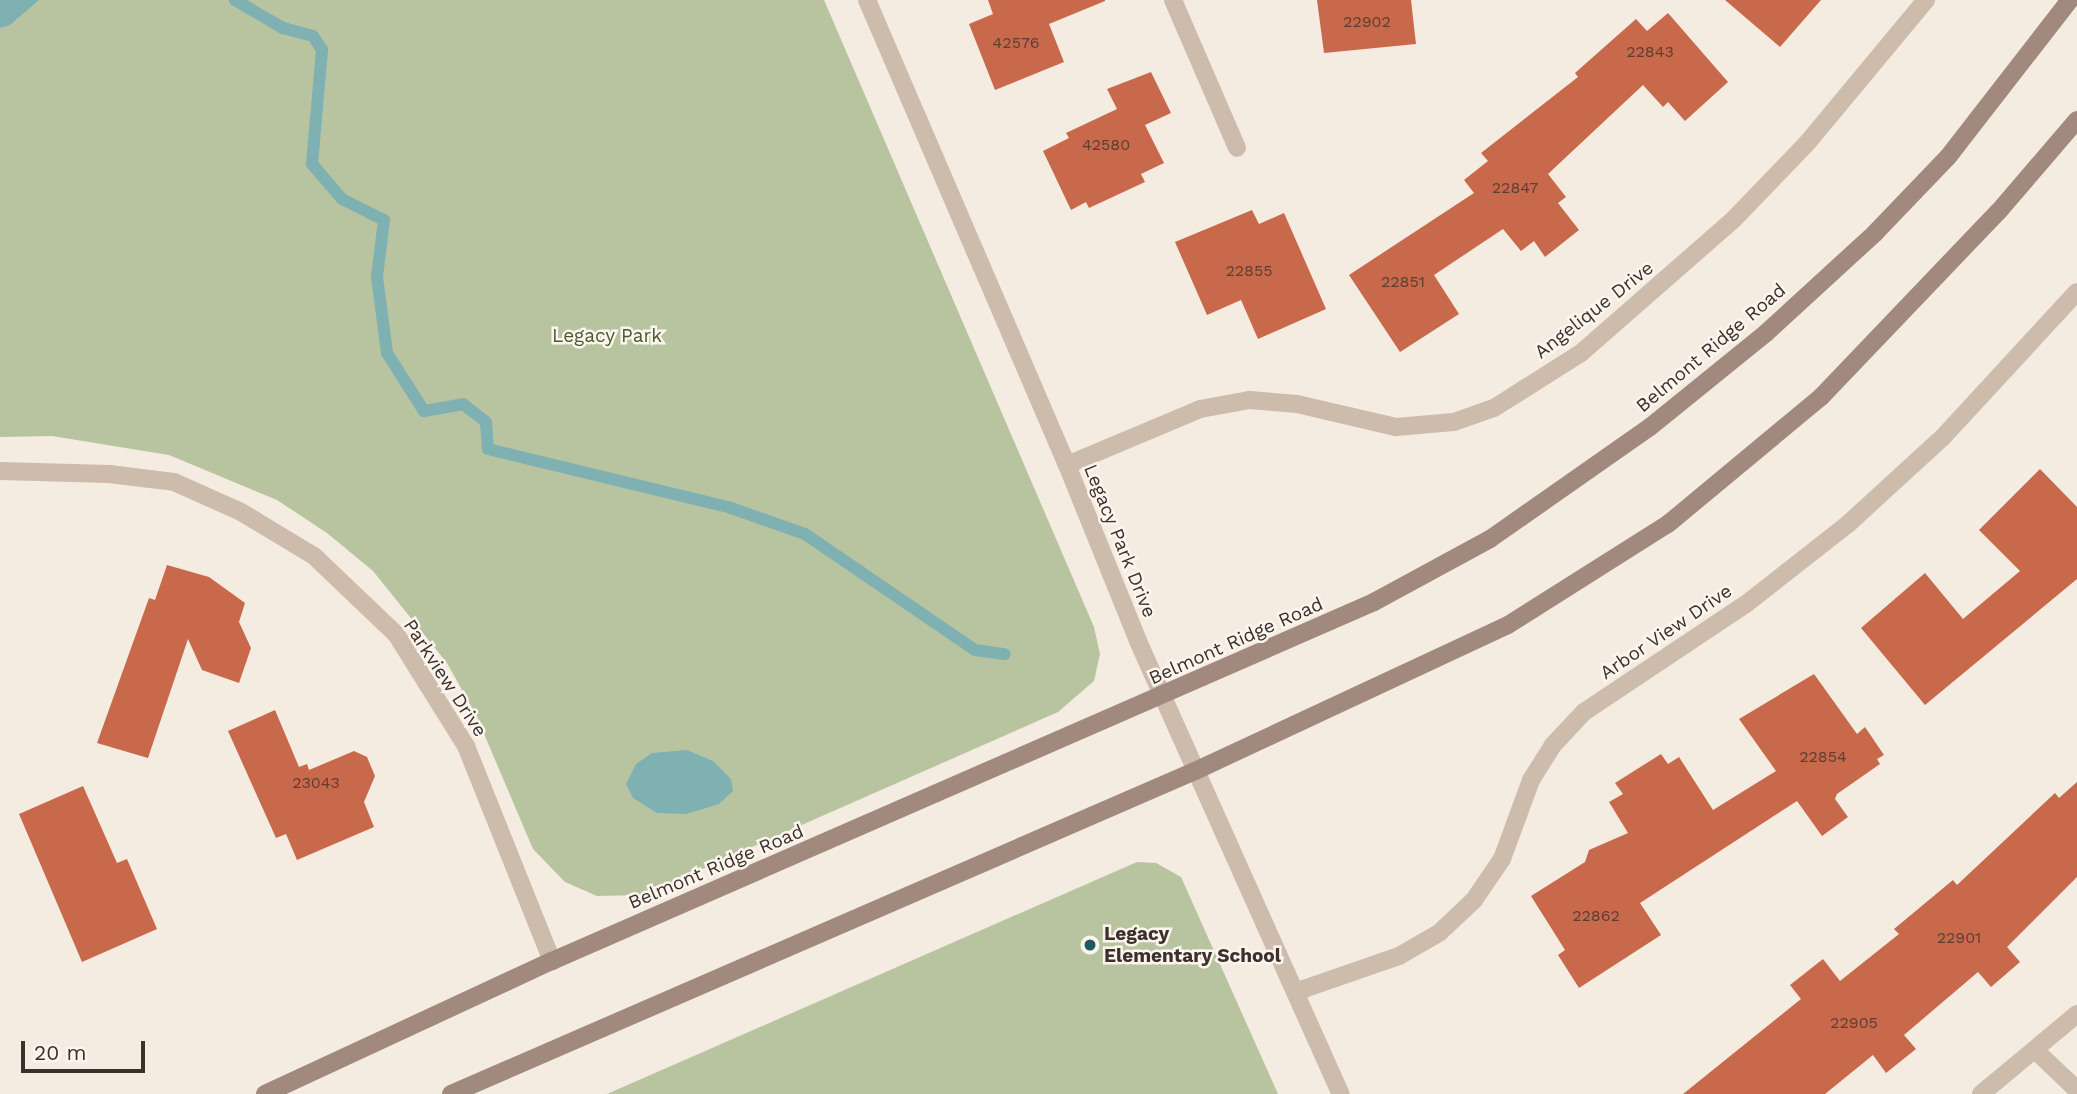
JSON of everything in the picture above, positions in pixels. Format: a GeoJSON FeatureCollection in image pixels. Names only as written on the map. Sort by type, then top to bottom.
{"type":"FeatureCollection","features":[{"type":"Feature","properties":{"kind":"main road","name":"Belmont Ridge Road"},"geometry":{"type":"LineString","coordinates":[[265,1094],[552,961],[1163,698],[1443,567],[1650,427],[1766,333],[1875,233],[1948,157],[2070,0]]}},
{"type":"Feature","properties":{"kind":"main road"},"geometry":{"type":"LineString","coordinates":[[451,1094],[1195,771],[1508,625],[1668,524],[1821,397],[1999,211],[2077,120]]}},
{"type":"Feature","properties":{"kind":"street","name":"Legacy Park Drive"},"geometry":{"type":"LineString","coordinates":[[866,0],[1067,465],[1163,698],[1341,1094]]}},
{"type":"Feature","properties":{"kind":"street"},"geometry":{"type":"LineString","coordinates":[[1173,0],[1237,148]]}},
{"type":"Feature","properties":{"kind":"street","name":"Angelique Drive"},"geometry":{"type":"LineString","coordinates":[[1067,465],[1200,409],[1250,400],[1297,404],[1396,427],[1454,422],[1494,408],[1581,353],[1733,220],[1808,142],[1926,0]]}},
{"type":"Feature","properties":{"kind":"street","name":"Arbor View Drive"},"geometry":{"type":"LineString","coordinates":[[1295,992],[1399,956],[1439,933],[1474,900],[1502,859],[1531,780],[1553,745],[1584,712],[1746,604],[1847,524],[1943,438],[2077,292]]}},
{"type":"Feature","properties":{"kind":"street","name":"Parkview Drive"},"geometry":{"type":"LineString","coordinates":[[0,471],[109,474],[174,482],[241,512],[314,556],[396,634],[466,746],[552,961]]}},
{"type":"Feature","properties":{"kind":"street"},"geometry":{"type":"LineString","coordinates":[[1981,1094],[2036,1051],[2077,1014]]}},
{"type":"Feature","properties":{"kind":"street"},"geometry":{"type":"LineString","coordinates":[[2036,1051],[2077,1090]]}},
{"type":"Feature","properties":{"kind":"green space","name":"Legacy Park"},"geometry":{"type":"Polygon","coordinates":[[[0,0],[824,0],[1094,627],[1100,654],[1094,681],[1058,712],[643,895],[597,896],[565,882],[533,849],[476,715],[447,663],[373,571],[327,533],[277,500],[169,455],[52,436],[0,437],[0,0]]]}},
{"type":"Feature","properties":{"kind":"green space","name":"Legacy Elementary School"},"geometry":{"type":"Polygon","coordinates":[[[1137,862],[1156,863],[1181,877],[1278,1094],[607,1094],[1137,862]]]}},
{"type":"Feature","properties":{"kind":"water"},"geometry":{"type":"Polygon","coordinates":[[[0,0],[39,0],[10,25],[0,28],[0,0]]]}},
{"type":"Feature","properties":{"kind":"water"},"geometry":{"type":"Polygon","coordinates":[[[687,750],[713,761],[731,779],[733,791],[719,804],[686,814],[657,813],[633,798],[626,784],[636,764],[652,753],[687,750]]]}},
{"type":"Feature","properties":{"kind":"building"},"geometry":{"type":"Polygon","coordinates":[[[988,0],[1105,1],[1049,24],[1064,62],[995,90],[969,24],[993,14],[988,0]]]}},
{"type":"Feature","properties":{"kind":"building"},"geometry":{"type":"Polygon","coordinates":[[[1317,0],[1411,0],[1416,44],[1324,53],[1317,0]]]}},
{"type":"Feature","properties":{"kind":"building"},"geometry":{"type":"Polygon","coordinates":[[[1725,0],[1821,0],[1780,47],[1725,0]]]}},
{"type":"Feature","properties":{"kind":"building"},"geometry":{"type":"Polygon","coordinates":[[[1668,13],[1728,82],[1685,121],[1668,102],[1663,107],[1643,85],[1548,174],[1566,197],[1558,203],[1579,230],[1545,257],[1534,241],[1521,251],[1503,229],[1434,275],[1459,314],[1400,352],[1349,275],[1474,193],[1464,180],[1488,161],[1481,153],[1578,77],[1575,73],[1636,19],[1647,31],[1668,13]]]}},
{"type":"Feature","properties":{"kind":"building"},"geometry":{"type":"Polygon","coordinates":[[[1151,72],[1171,113],[1145,125],[1164,163],[1141,174],[1145,182],[1089,208],[1086,202],[1071,210],[1043,151],[1069,138],[1066,133],[1117,109],[1107,89],[1151,72]]]}},
{"type":"Feature","properties":{"kind":"building"},"geometry":{"type":"Polygon","coordinates":[[[1252,210],[1259,224],[1284,213],[1326,309],[1258,339],[1241,300],[1207,315],[1175,242],[1252,210]]]}},
{"type":"Feature","properties":{"kind":"building"},"geometry":{"type":"Polygon","coordinates":[[[2040,469],[2077,507],[2077,579],[1925,705],[1861,628],[1925,573],[1963,619],[2020,571],[1979,530],[2040,469]]]}},
{"type":"Feature","properties":{"kind":"building"},"geometry":{"type":"Polygon","coordinates":[[[167,565],[209,577],[245,603],[239,622],[251,648],[239,683],[202,670],[188,639],[148,758],[97,743],[149,598],[155,600],[167,565]]]}},
{"type":"Feature","properties":{"kind":"building"},"geometry":{"type":"Polygon","coordinates":[[[1814,674],[1857,734],[1865,727],[1884,755],[1877,759],[1880,764],[1837,794],[1835,799],[1848,817],[1822,836],[1797,801],[1640,903],[1661,935],[1579,988],[1558,955],[1565,950],[1531,896],[1585,862],[1589,850],[1628,833],[1609,802],[1623,794],[1615,783],[1661,754],[1668,764],[1679,757],[1713,810],[1776,771],[1739,719],[1814,674]]]}},
{"type":"Feature","properties":{"kind":"building"},"geometry":{"type":"Polygon","coordinates":[[[275,710],[299,767],[307,764],[309,770],[354,751],[367,757],[375,776],[364,802],[374,827],[297,860],[286,834],[276,838],[228,731],[275,710]]]}},
{"type":"Feature","properties":{"kind":"building"},"geometry":{"type":"Polygon","coordinates":[[[2077,782],[2077,877],[2007,947],[2020,962],[1991,987],[1978,972],[1904,1035],[1916,1049],[1886,1073],[1873,1055],[1825,1094],[1683,1094],[1801,999],[1790,985],[1823,959],[1840,981],[1899,934],[1894,929],[1953,880],[1957,885],[2055,793],[2059,798],[2077,782]]]}},
{"type":"Feature","properties":{"kind":"building"},"geometry":{"type":"Polygon","coordinates":[[[83,786],[117,863],[127,859],[157,929],[82,962],[19,814],[83,786]]]}},
{"type":"Feature","properties":{"kind":"waterway"},"geometry":{"type":"LineString","coordinates":[[235,0],[283,28],[313,36],[322,50],[312,164],[342,199],[384,220],[377,277],[387,353],[424,411],[463,404],[486,422],[488,449],[731,508],[805,534],[975,650],[1005,654]]}},
{"type":"Feature","properties":{"kind":"place","name":"Legacy Elementary School"},"geometry":{"type":"Point","coordinates":[1090,945]}}]}
